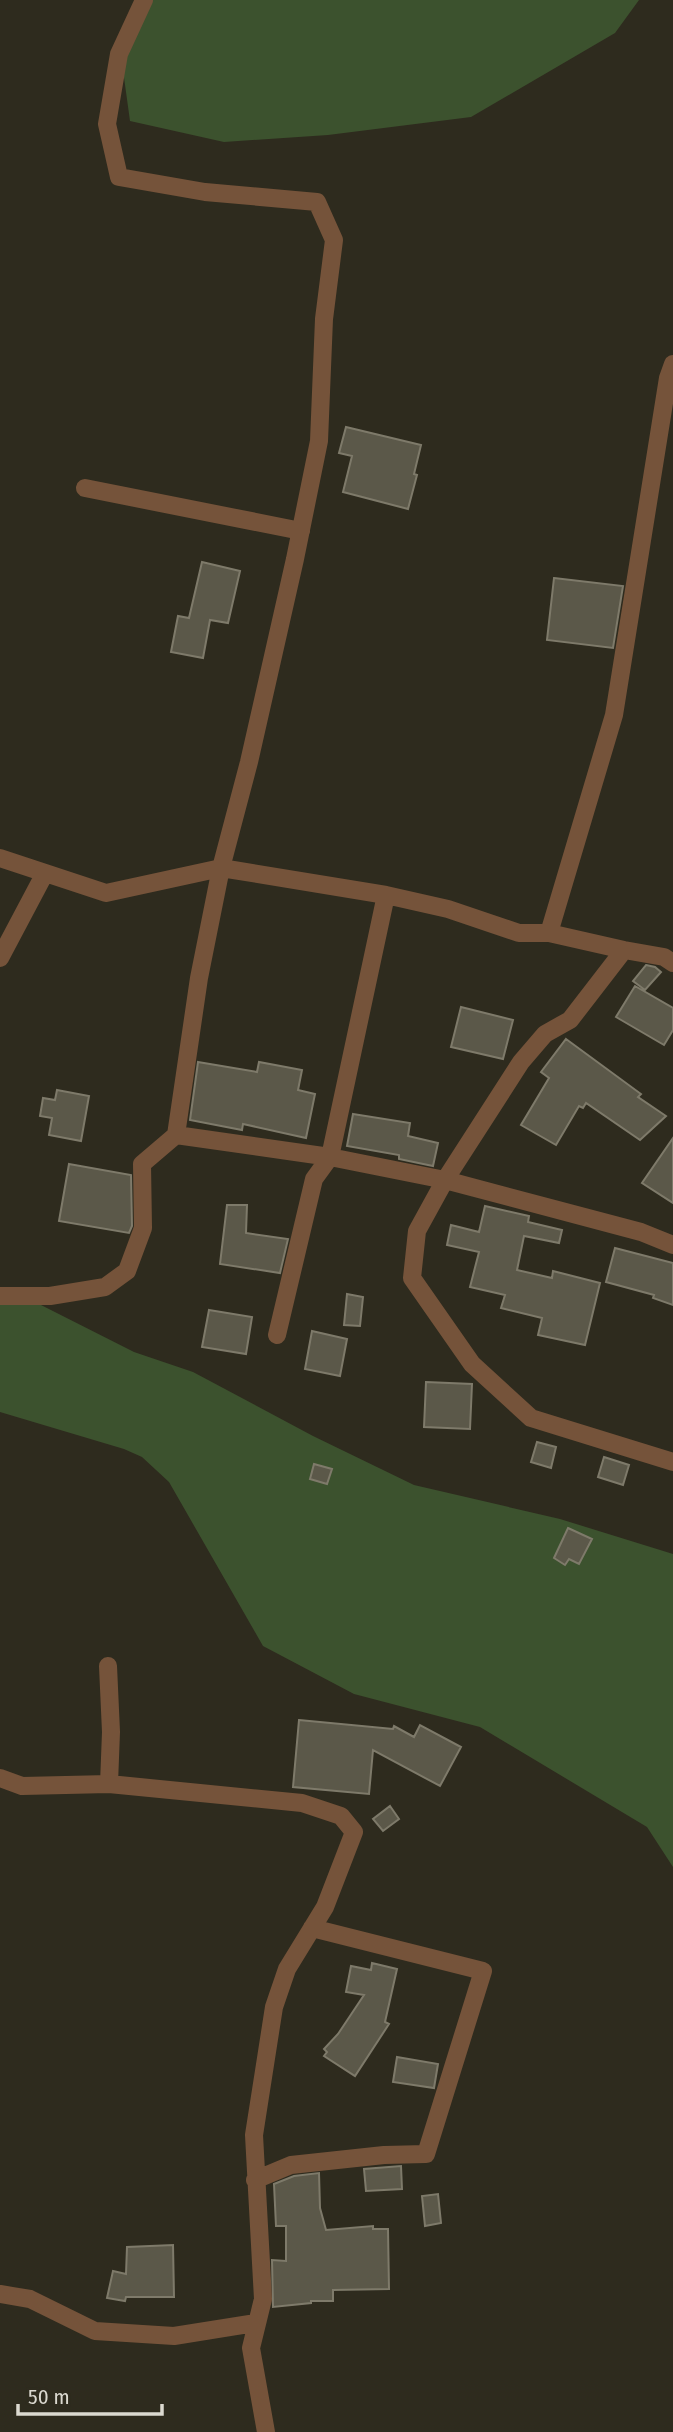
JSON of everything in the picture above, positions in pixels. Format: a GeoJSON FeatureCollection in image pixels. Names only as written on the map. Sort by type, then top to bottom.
{"type":"FeatureCollection","features":[{"type":"Feature","properties":{"kind":"street"},"geometry":{"type":"LineString","coordinates":[[0,1296],[50,1296],[105,1287],[127,1271],[144,1228],[142,1164],[176,1135],[199,978],[221,868],[249,762],[319,441],[324,319],[334,240],[317,202],[205,192],[119,177],[107,124],[119,54],[144,0]]}},
{"type":"Feature","properties":{"kind":"street"},"geometry":{"type":"LineString","coordinates":[[549,933],[614,715],[668,378],[673,364]]}},
{"type":"Feature","properties":{"kind":"street"},"geometry":{"type":"LineString","coordinates":[[85,488],[301,531]]}},
{"type":"Feature","properties":{"kind":"street"},"geometry":{"type":"LineString","coordinates":[[0,858],[106,893],[221,868],[386,895],[448,909],[519,933],[549,933],[664,957],[673,963]]}},
{"type":"Feature","properties":{"kind":"street"},"geometry":{"type":"LineString","coordinates":[[0,958],[45,873]]}},
{"type":"Feature","properties":{"kind":"street"},"geometry":{"type":"LineString","coordinates":[[277,1335],[314,1180],[330,1157],[386,895]]}},
{"type":"Feature","properties":{"kind":"street"},"geometry":{"type":"LineString","coordinates":[[624,950],[570,1020],[545,1034],[521,1062],[444,1180],[417,1231],[412,1278],[472,1364],[531,1418],[673,1462]]}},
{"type":"Feature","properties":{"kind":"street"},"geometry":{"type":"LineString","coordinates":[[176,1135],[330,1157],[444,1180],[640,1232],[673,1245]]}},
{"type":"Feature","properties":{"kind":"street"},"geometry":{"type":"LineString","coordinates":[[108,1666],[111,1732],[109,1784]]}},
{"type":"Feature","properties":{"kind":"street"},"geometry":{"type":"LineString","coordinates":[[0,1778],[22,1786],[109,1784],[302,1803],[341,1816],[354,1832],[325,1906],[287,1969],[274,2007],[254,2135],[262,2299],[251,2348],[266,2432]]}},
{"type":"Feature","properties":{"kind":"street"},"geometry":{"type":"LineString","coordinates":[[255,2180],[291,2165],[384,2155],[426,2154],[484,1971],[312,1928]]}},
{"type":"Feature","properties":{"kind":"street"},"geometry":{"type":"LineString","coordinates":[[0,2294],[30,2299],[96,2332],[174,2336],[256,2323]]}},
{"type":"Feature","properties":{"kind":"green space"},"geometry":{"type":"Polygon","coordinates":[[[145,0],[639,0],[615,33],[471,117],[328,135],[224,142],[130,121],[122,63],[145,0]]]}},
{"type":"Feature","properties":{"kind":"green space"},"geometry":{"type":"Polygon","coordinates":[[[0,1297],[41,1305],[134,1352],[193,1372],[313,1436],[414,1485],[560,1519],[673,1554],[673,1867],[647,1827],[480,1727],[354,1694],[263,1646],[169,1482],[142,1457],[124,1449],[0,1412],[0,1297]]]}},
{"type":"Feature","properties":{"kind":"building"},"geometry":{"type":"Polygon","coordinates":[[[346,427],[421,445],[408,509],[343,492],[352,456],[339,453],[346,427]]]}},
{"type":"Feature","properties":{"kind":"building"},"geometry":{"type":"Polygon","coordinates":[[[202,562],[240,571],[228,623],[210,620],[203,658],[171,652],[178,616],[189,618],[202,562]]]}},
{"type":"Feature","properties":{"kind":"building"},"geometry":{"type":"Polygon","coordinates":[[[554,578],[623,586],[613,648],[547,640],[554,578]]]}},
{"type":"Feature","properties":{"kind":"building"},"geometry":{"type":"Polygon","coordinates":[[[646,965],[661,972],[645,990],[633,981],[646,965]]]}},
{"type":"Feature","properties":{"kind":"building"},"geometry":{"type":"Polygon","coordinates":[[[635,986],[673,1008],[673,1030],[664,1045],[616,1017],[635,986]]]}},
{"type":"Feature","properties":{"kind":"building"},"geometry":{"type":"Polygon","coordinates":[[[461,1007],[513,1020],[503,1059],[451,1047],[461,1007]]]}},
{"type":"Feature","properties":{"kind":"building"},"geometry":{"type":"Polygon","coordinates":[[[566,1039],[641,1094],[638,1097],[666,1116],[640,1140],[586,1103],[583,1108],[579,1106],[556,1145],[521,1125],[549,1078],[541,1072],[566,1039]]]}},
{"type":"Feature","properties":{"kind":"building"},"geometry":{"type":"Polygon","coordinates":[[[198,1062],[257,1072],[259,1062],[302,1070],[298,1090],[315,1094],[306,1138],[243,1124],[242,1130],[190,1120],[198,1062]]]}},
{"type":"Feature","properties":{"kind":"building"},"geometry":{"type":"Polygon","coordinates":[[[57,1090],[89,1096],[81,1141],[49,1135],[52,1118],[40,1116],[43,1098],[55,1100],[57,1090]]]}},
{"type":"Feature","properties":{"kind":"building"},"geometry":{"type":"Polygon","coordinates":[[[353,1114],[410,1123],[408,1136],[438,1143],[433,1166],[399,1159],[399,1155],[347,1146],[353,1114]]]}},
{"type":"Feature","properties":{"kind":"building"},"geometry":{"type":"Polygon","coordinates":[[[673,1138],[673,1203],[642,1183],[673,1138]]]}},
{"type":"Feature","properties":{"kind":"building"},"geometry":{"type":"Polygon","coordinates":[[[69,1164],[131,1175],[132,1226],[129,1233],[59,1221],[69,1164]]]}},
{"type":"Feature","properties":{"kind":"building"},"geometry":{"type":"Polygon","coordinates":[[[227,1205],[247,1205],[246,1233],[288,1239],[280,1273],[220,1264],[227,1205]]]}},
{"type":"Feature","properties":{"kind":"building"},"geometry":{"type":"Polygon","coordinates":[[[485,1206],[529,1216],[528,1222],[562,1230],[559,1243],[524,1236],[517,1270],[552,1278],[553,1271],[600,1283],[585,1345],[538,1335],[542,1318],[501,1308],[505,1295],[470,1287],[479,1252],[447,1245],[451,1225],[479,1232],[485,1206]]]}},
{"type":"Feature","properties":{"kind":"building"},"geometry":{"type":"Polygon","coordinates":[[[615,1248],[673,1263],[673,1305],[653,1298],[654,1295],[606,1282],[615,1248]]]}},
{"type":"Feature","properties":{"kind":"building"},"geometry":{"type":"Polygon","coordinates":[[[347,1294],[363,1297],[360,1326],[344,1325],[347,1294]]]}},
{"type":"Feature","properties":{"kind":"building"},"geometry":{"type":"Polygon","coordinates":[[[209,1310],[252,1317],[246,1354],[202,1347],[209,1310]]]}},
{"type":"Feature","properties":{"kind":"building"},"geometry":{"type":"Polygon","coordinates":[[[312,1331],[347,1339],[340,1376],[305,1369],[312,1331]]]}},
{"type":"Feature","properties":{"kind":"building"},"geometry":{"type":"Polygon","coordinates":[[[426,1382],[472,1384],[470,1429],[424,1427],[426,1382]]]}},
{"type":"Feature","properties":{"kind":"building"},"geometry":{"type":"Polygon","coordinates":[[[537,1442],[556,1447],[551,1468],[531,1462],[537,1442]]]}},
{"type":"Feature","properties":{"kind":"building"},"geometry":{"type":"Polygon","coordinates":[[[604,1457],[629,1465],[623,1485],[598,1477],[604,1457]]]}},
{"type":"Feature","properties":{"kind":"building"},"geometry":{"type":"Polygon","coordinates":[[[314,1464],[332,1469],[327,1484],[310,1479],[314,1464]]]}},
{"type":"Feature","properties":{"kind":"building"},"geometry":{"type":"Polygon","coordinates":[[[568,1528],[592,1539],[579,1564],[569,1559],[565,1565],[554,1558],[568,1528]]]}},
{"type":"Feature","properties":{"kind":"building"},"geometry":{"type":"Polygon","coordinates":[[[299,1720],[393,1729],[394,1726],[414,1737],[420,1725],[461,1747],[440,1786],[373,1750],[369,1794],[293,1787],[299,1720]]]}},
{"type":"Feature","properties":{"kind":"building"},"geometry":{"type":"Polygon","coordinates":[[[390,1806],[399,1819],[383,1831],[373,1819],[390,1806]]]}},
{"type":"Feature","properties":{"kind":"building"},"geometry":{"type":"Polygon","coordinates":[[[372,1963],[397,1969],[385,2022],[389,2024],[355,2076],[324,2056],[327,2052],[324,2049],[338,2034],[364,1995],[346,1992],[351,1966],[371,1970],[372,1963]]]}},
{"type":"Feature","properties":{"kind":"building"},"geometry":{"type":"Polygon","coordinates":[[[397,2057],[438,2064],[434,2088],[393,2082],[397,2057]]]}},
{"type":"Feature","properties":{"kind":"building"},"geometry":{"type":"Polygon","coordinates":[[[401,2166],[402,2189],[366,2191],[364,2169],[401,2166]]]}},
{"type":"Feature","properties":{"kind":"building"},"geometry":{"type":"Polygon","coordinates":[[[319,2173],[320,2208],[326,2230],[373,2226],[373,2229],[388,2229],[389,2289],[333,2290],[333,2301],[311,2301],[273,2307],[272,2260],[286,2261],[286,2226],[276,2226],[274,2184],[294,2176],[319,2173]]]}},
{"type":"Feature","properties":{"kind":"building"},"geometry":{"type":"Polygon","coordinates":[[[438,2194],[441,2223],[425,2226],[422,2196],[438,2194]]]}},
{"type":"Feature","properties":{"kind":"building"},"geometry":{"type":"Polygon","coordinates":[[[173,2245],[174,2297],[126,2297],[125,2301],[107,2298],[113,2271],[126,2274],[127,2247],[173,2245]]]}}]}
